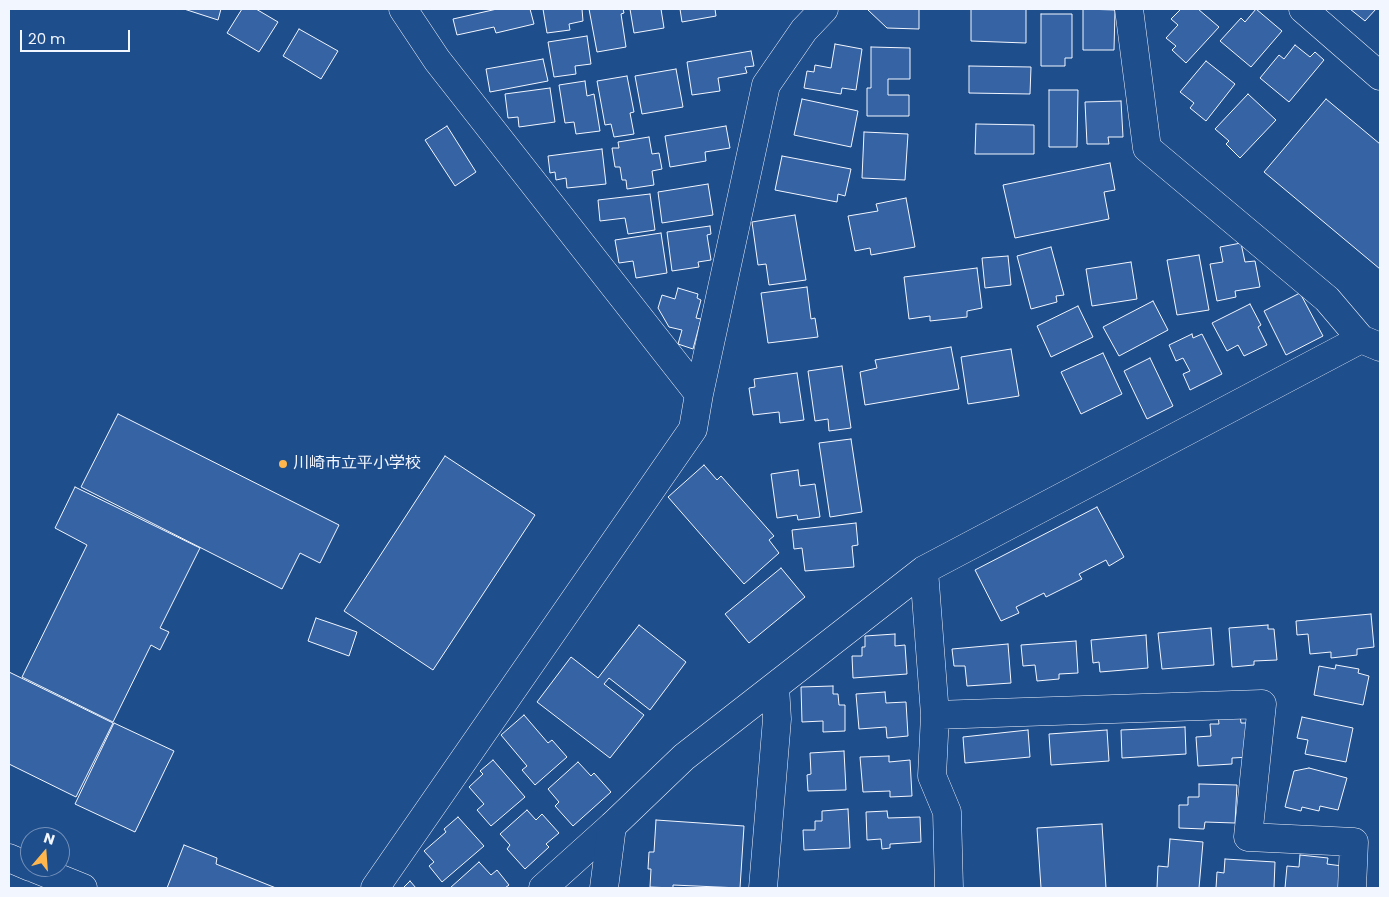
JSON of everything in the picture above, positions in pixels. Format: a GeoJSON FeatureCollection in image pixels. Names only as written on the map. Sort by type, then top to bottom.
{"type":"FeatureCollection","features":[{"type":"Feature","properties":{"kind":"street"},"geometry":{"type":"LineString","coordinates":[[404,9],[437,60],[699,394]]}},
{"type":"Feature","properties":{"kind":"street"},"geometry":{"type":"LineString","coordinates":[[375,888],[693,428],[766,85],[804,30],[824,9]]}},
{"type":"Feature","properties":{"kind":"street"},"geometry":{"type":"LineString","coordinates":[[543,888],[612,826],[684,757],[924,570],[1371,343],[1327,299],[1147,148],[1130,9]]}},
{"type":"Feature","properties":{"kind":"street"},"geometry":{"type":"LineString","coordinates":[[1303,9],[1380,76]]}},
{"type":"Feature","properties":{"kind":"street"},"geometry":{"type":"LineString","coordinates":[[924,570],[935,715],[932,776],[947,812],[949,888]]}},
{"type":"Feature","properties":{"kind":"street"},"geometry":{"type":"LineString","coordinates":[[764,888],[777,718],[775,687]]}},
{"type":"Feature","properties":{"kind":"street"},"geometry":{"type":"LineString","coordinates":[[935,715],[1262,704],[1248,837],[1354,842],[1352,888]]}},
{"type":"Feature","properties":{"kind":"street"},"geometry":{"type":"LineString","coordinates":[[604,888],[612,826]]}},
{"type":"Feature","properties":{"kind":"street"},"geometry":{"type":"LineString","coordinates":[[55,877],[83,888]]}},
{"type":"Feature","properties":{"kind":"building"},"geometry":{"type":"Polygon","coordinates":[[[184,9],[221,9],[218,20],[184,9]]]}},
{"type":"Feature","properties":{"kind":"building"},"geometry":{"type":"Polygon","coordinates":[[[242,9],[256,9],[278,22],[259,52],[227,33],[242,9]]]}},
{"type":"Feature","properties":{"kind":"building"},"geometry":{"type":"Polygon","coordinates":[[[497,9],[530,9],[534,24],[496,33],[494,27],[457,35],[453,19],[497,9]]]}},
{"type":"Feature","properties":{"kind":"building"},"geometry":{"type":"Polygon","coordinates":[[[543,9],[582,9],[583,21],[569,24],[570,30],[547,33],[543,9]]]}},
{"type":"Feature","properties":{"kind":"building"},"geometry":{"type":"Polygon","coordinates":[[[589,9],[623,9],[624,13],[621,14],[626,47],[597,52],[589,9]]]}},
{"type":"Feature","properties":{"kind":"building"},"geometry":{"type":"Polygon","coordinates":[[[630,9],[661,9],[664,28],[634,33],[630,9]]]}},
{"type":"Feature","properties":{"kind":"building"},"geometry":{"type":"Polygon","coordinates":[[[680,9],[715,9],[716,16],[682,22],[680,9]]]}},
{"type":"Feature","properties":{"kind":"building"},"geometry":{"type":"Polygon","coordinates":[[[869,9],[919,9],[919,29],[887,28],[869,9]]]}},
{"type":"Feature","properties":{"kind":"building"},"geometry":{"type":"Polygon","coordinates":[[[971,9],[1026,9],[1026,43],[971,41],[971,9]]]}},
{"type":"Feature","properties":{"kind":"building"},"geometry":{"type":"Polygon","coordinates":[[[1083,9],[1115,10],[1114,50],[1083,50],[1083,9]]]}},
{"type":"Feature","properties":{"kind":"building"},"geometry":{"type":"Polygon","coordinates":[[[1181,9],[1198,9],[1219,27],[1186,63],[1172,50],[1176,46],[1166,38],[1178,25],[1171,19],[1181,9]]]}},
{"type":"Feature","properties":{"kind":"building"},"geometry":{"type":"Polygon","coordinates":[[[1256,9],[1282,31],[1251,67],[1220,41],[1241,18],[1245,22],[1256,9]]]}},
{"type":"Feature","properties":{"kind":"building"},"geometry":{"type":"Polygon","coordinates":[[[1350,9],[1376,9],[1365,21],[1350,9]]]}},
{"type":"Feature","properties":{"kind":"building"},"geometry":{"type":"Polygon","coordinates":[[[1041,14],[1072,14],[1072,58],[1065,58],[1065,66],[1041,66],[1041,14]]]}},
{"type":"Feature","properties":{"kind":"building"},"geometry":{"type":"Polygon","coordinates":[[[299,29],[338,51],[321,79],[283,56],[299,29]]]}},
{"type":"Feature","properties":{"kind":"building"},"geometry":{"type":"Polygon","coordinates":[[[587,36],[591,64],[575,66],[576,74],[554,77],[548,42],[587,36]]]}},
{"type":"Feature","properties":{"kind":"building"},"geometry":{"type":"Polygon","coordinates":[[[835,44],[862,49],[856,90],[842,88],[841,94],[804,88],[807,71],[814,72],[815,65],[831,68],[835,44]]]}},
{"type":"Feature","properties":{"kind":"building"},"geometry":{"type":"Polygon","coordinates":[[[1295,45],[1310,57],[1315,52],[1324,60],[1289,102],[1260,78],[1279,55],[1284,59],[1295,45]]]}},
{"type":"Feature","properties":{"kind":"building"},"geometry":{"type":"Polygon","coordinates":[[[871,47],[910,48],[910,79],[888,79],[888,95],[909,95],[909,116],[867,116],[867,88],[871,88],[871,47]]]}},
{"type":"Feature","properties":{"kind":"building"},"geometry":{"type":"Polygon","coordinates":[[[751,51],[754,66],[745,67],[747,73],[718,78],[720,91],[692,95],[687,62],[751,51]]]}},
{"type":"Feature","properties":{"kind":"building"},"geometry":{"type":"Polygon","coordinates":[[[543,59],[548,81],[490,92],[486,69],[543,59]]]}},
{"type":"Feature","properties":{"kind":"building"},"geometry":{"type":"Polygon","coordinates":[[[1206,61],[1235,84],[1206,121],[1190,108],[1194,103],[1180,92],[1206,61]]]}},
{"type":"Feature","properties":{"kind":"building"},"geometry":{"type":"Polygon","coordinates":[[[969,66],[1031,67],[1030,94],[969,93],[969,66]]]}},
{"type":"Feature","properties":{"kind":"building"},"geometry":{"type":"Polygon","coordinates":[[[676,69],[683,107],[642,114],[635,76],[676,69]]]}},
{"type":"Feature","properties":{"kind":"building"},"geometry":{"type":"Polygon","coordinates":[[[627,76],[634,112],[630,113],[634,134],[614,137],[611,124],[605,125],[597,81],[627,76]]]}},
{"type":"Feature","properties":{"kind":"building"},"geometry":{"type":"Polygon","coordinates":[[[585,81],[587,96],[594,94],[600,131],[576,134],[574,122],[565,123],[559,85],[585,81]]]}},
{"type":"Feature","properties":{"kind":"building"},"geometry":{"type":"Polygon","coordinates":[[[550,88],[555,122],[519,127],[518,117],[508,118],[505,94],[550,88]]]}},
{"type":"Feature","properties":{"kind":"building"},"geometry":{"type":"Polygon","coordinates":[[[1049,90],[1078,90],[1077,147],[1049,147],[1049,90]]]}},
{"type":"Feature","properties":{"kind":"building"},"geometry":{"type":"Polygon","coordinates":[[[1248,94],[1276,120],[1240,158],[1226,144],[1229,141],[1215,129],[1248,94]]]}},
{"type":"Feature","properties":{"kind":"building"},"geometry":{"type":"Polygon","coordinates":[[[802,99],[858,111],[851,147],[794,135],[802,99]]]}},
{"type":"Feature","properties":{"kind":"building"},"geometry":{"type":"Polygon","coordinates":[[[1326,99],[1380,144],[1380,269],[1264,172],[1326,99]]]}},
{"type":"Feature","properties":{"kind":"building"},"geometry":{"type":"Polygon","coordinates":[[[1121,101],[1123,137],[1108,137],[1109,144],[1087,144],[1085,102],[1121,101]]]}},
{"type":"Feature","properties":{"kind":"building"},"geometry":{"type":"Polygon","coordinates":[[[976,124],[1034,125],[1034,154],[975,154],[976,124]]]}},
{"type":"Feature","properties":{"kind":"building"},"geometry":{"type":"Polygon","coordinates":[[[447,126],[476,172],[455,186],[425,140],[447,126]]]}},
{"type":"Feature","properties":{"kind":"building"},"geometry":{"type":"Polygon","coordinates":[[[726,126],[730,148],[705,152],[706,161],[670,167],[665,136],[726,126]]]}},
{"type":"Feature","properties":{"kind":"building"},"geometry":{"type":"Polygon","coordinates":[[[864,132],[908,134],[905,180],[862,178],[864,132]]]}},
{"type":"Feature","properties":{"kind":"building"},"geometry":{"type":"Polygon","coordinates":[[[649,137],[652,154],[659,153],[662,169],[652,171],[654,185],[627,189],[626,180],[622,180],[620,167],[615,167],[612,148],[619,148],[618,142],[649,137]]]}},
{"type":"Feature","properties":{"kind":"building"},"geometry":{"type":"Polygon","coordinates":[[[602,149],[606,184],[567,188],[566,178],[556,180],[555,172],[550,173],[548,156],[602,149]]]}},
{"type":"Feature","properties":{"kind":"building"},"geometry":{"type":"Polygon","coordinates":[[[782,156],[851,169],[845,196],[838,194],[837,202],[775,190],[782,156]]]}},
{"type":"Feature","properties":{"kind":"building"},"geometry":{"type":"Polygon","coordinates":[[[1110,163],[1115,190],[1104,192],[1109,219],[1015,238],[1003,185],[1110,163]]]}},
{"type":"Feature","properties":{"kind":"building"},"geometry":{"type":"Polygon","coordinates":[[[708,184],[713,215],[662,223],[658,192],[708,184]]]}},
{"type":"Feature","properties":{"kind":"building"},"geometry":{"type":"Polygon","coordinates":[[[650,194],[655,230],[628,234],[625,218],[600,221],[598,200],[650,194]]]}},
{"type":"Feature","properties":{"kind":"building"},"geometry":{"type":"Polygon","coordinates":[[[906,198],[915,247],[871,255],[870,248],[855,251],[848,216],[878,211],[876,204],[906,198]]]}},
{"type":"Feature","properties":{"kind":"building"},"geometry":{"type":"Polygon","coordinates":[[[795,215],[806,280],[769,285],[766,264],[758,265],[752,222],[795,215]]]}},
{"type":"Feature","properties":{"kind":"building"},"geometry":{"type":"Polygon","coordinates":[[[710,226],[711,234],[707,235],[711,260],[698,262],[699,267],[672,271],[667,232],[710,226]]]}},
{"type":"Feature","properties":{"kind":"building"},"geometry":{"type":"Polygon","coordinates":[[[661,233],[667,273],[636,278],[633,261],[619,263],[615,240],[661,233]]]}},
{"type":"Feature","properties":{"kind":"building"},"geometry":{"type":"Polygon","coordinates":[[[1241,243],[1245,262],[1255,261],[1260,287],[1235,291],[1236,297],[1217,301],[1210,264],[1223,262],[1220,247],[1241,243]]]}},
{"type":"Feature","properties":{"kind":"building"},"geometry":{"type":"Polygon","coordinates":[[[1051,247],[1064,295],[1056,296],[1057,302],[1031,309],[1017,256],[1051,247]]]}},
{"type":"Feature","properties":{"kind":"building"},"geometry":{"type":"Polygon","coordinates":[[[1199,255],[1209,310],[1177,315],[1167,260],[1199,255]]]}},
{"type":"Feature","properties":{"kind":"building"},"geometry":{"type":"Polygon","coordinates":[[[1008,256],[1011,285],[985,288],[982,258],[1008,256]]]}},
{"type":"Feature","properties":{"kind":"building"},"geometry":{"type":"Polygon","coordinates":[[[1131,262],[1137,299],[1092,306],[1086,269],[1131,262]]]}},
{"type":"Feature","properties":{"kind":"building"},"geometry":{"type":"Polygon","coordinates":[[[977,268],[982,308],[967,311],[967,317],[930,321],[930,316],[909,319],[904,277],[977,268]]]}},
{"type":"Feature","properties":{"kind":"building"},"geometry":{"type":"Polygon","coordinates":[[[807,287],[811,319],[815,318],[818,337],[768,343],[761,293],[807,287]]]}},
{"type":"Feature","properties":{"kind":"building"},"geometry":{"type":"Polygon","coordinates":[[[678,288],[698,294],[697,298],[701,300],[696,318],[701,319],[693,349],[678,344],[682,330],[669,327],[658,308],[662,295],[675,299],[678,288]]]}},
{"type":"Feature","properties":{"kind":"building"},"geometry":{"type":"Polygon","coordinates":[[[1300,293],[1323,336],[1286,355],[1264,311],[1300,293]]]}},
{"type":"Feature","properties":{"kind":"building"},"geometry":{"type":"Polygon","coordinates":[[[1153,301],[1168,330],[1119,356],[1103,327],[1153,301]]]}},
{"type":"Feature","properties":{"kind":"building"},"geometry":{"type":"Polygon","coordinates":[[[1250,304],[1261,325],[1258,327],[1267,345],[1244,356],[1238,345],[1227,351],[1212,323],[1250,304]]]}},
{"type":"Feature","properties":{"kind":"building"},"geometry":{"type":"Polygon","coordinates":[[[1078,306],[1093,337],[1051,357],[1037,326],[1078,306]]]}},
{"type":"Feature","properties":{"kind":"building"},"geometry":{"type":"Polygon","coordinates":[[[1192,334],[1193,338],[1202,334],[1222,374],[1190,390],[1183,374],[1190,371],[1183,358],[1176,361],[1169,345],[1192,334]]]}},
{"type":"Feature","properties":{"kind":"building"},"geometry":{"type":"Polygon","coordinates":[[[951,347],[959,389],[865,405],[860,372],[877,368],[875,360],[951,347]]]}},
{"type":"Feature","properties":{"kind":"building"},"geometry":{"type":"Polygon","coordinates":[[[1011,349],[1019,396],[968,404],[961,357],[1011,349]]]}},
{"type":"Feature","properties":{"kind":"building"},"geometry":{"type":"Polygon","coordinates":[[[1103,353],[1122,394],[1081,414],[1061,372],[1103,353]]]}},
{"type":"Feature","properties":{"kind":"building"},"geometry":{"type":"Polygon","coordinates":[[[1150,358],[1173,406],[1147,419],[1124,371],[1150,358]]]}},
{"type":"Feature","properties":{"kind":"building"},"geometry":{"type":"Polygon","coordinates":[[[842,366],[851,428],[829,431],[828,419],[815,421],[808,371],[842,366]]]}},
{"type":"Feature","properties":{"kind":"building"},"geometry":{"type":"Polygon","coordinates":[[[797,373],[804,420],[780,423],[779,412],[753,415],[749,388],[755,387],[754,379],[797,373]]]}},
{"type":"Feature","properties":{"kind":"building"},"geometry":{"type":"Polygon","coordinates":[[[118,414],[339,525],[320,563],[300,553],[282,589],[81,487],[118,414]]]}},
{"type":"Feature","properties":{"kind":"building"},"geometry":{"type":"Polygon","coordinates":[[[851,439],[862,512],[830,517],[819,443],[851,439]]]}},
{"type":"Feature","properties":{"kind":"building"},"geometry":{"type":"Polygon","coordinates":[[[445,456],[535,515],[433,670],[344,611],[445,456]]]}},
{"type":"Feature","properties":{"kind":"building"},"geometry":{"type":"Polygon","coordinates":[[[704,465],[717,480],[721,476],[774,536],[769,540],[779,553],[744,584],[668,497],[704,465]]]}},
{"type":"Feature","properties":{"kind":"building"},"geometry":{"type":"Polygon","coordinates":[[[798,470],[800,486],[815,484],[820,517],[798,520],[797,515],[777,518],[771,474],[798,470]]]}},
{"type":"Feature","properties":{"kind":"building"},"geometry":{"type":"Polygon","coordinates":[[[75,487],[200,548],[160,628],[169,632],[160,650],[151,645],[113,722],[22,677],[87,545],[55,528],[75,487]]]}},
{"type":"Feature","properties":{"kind":"building"},"geometry":{"type":"Polygon","coordinates":[[[1097,507],[1124,557],[1109,566],[1106,560],[1079,574],[1082,579],[1046,597],[1044,593],[1016,607],[1019,613],[1001,621],[975,570],[1097,507]]]}},
{"type":"Feature","properties":{"kind":"building"},"geometry":{"type":"Polygon","coordinates":[[[856,523],[858,545],[852,546],[854,567],[805,571],[802,548],[794,549],[792,530],[856,523]]]}},
{"type":"Feature","properties":{"kind":"building"},"geometry":{"type":"Polygon","coordinates":[[[781,568],[805,597],[749,643],[725,614],[781,568]]]}},
{"type":"Feature","properties":{"kind":"building"},"geometry":{"type":"Polygon","coordinates":[[[1371,614],[1374,647],[1357,649],[1357,655],[1331,658],[1331,652],[1310,654],[1308,634],[1297,635],[1296,621],[1371,614]]]}},
{"type":"Feature","properties":{"kind":"building"},"geometry":{"type":"Polygon","coordinates":[[[316,618],[357,632],[349,656],[308,641],[316,618]]]}},
{"type":"Feature","properties":{"kind":"building"},"geometry":{"type":"Polygon","coordinates":[[[639,625],[686,662],[650,710],[609,678],[604,684],[644,715],[610,758],[537,702],[571,657],[598,678],[639,625]]]}},
{"type":"Feature","properties":{"kind":"building"},"geometry":{"type":"Polygon","coordinates":[[[1268,625],[1268,629],[1274,629],[1277,660],[1254,661],[1254,665],[1232,667],[1229,628],[1268,625]]]}},
{"type":"Feature","properties":{"kind":"building"},"geometry":{"type":"Polygon","coordinates":[[[1211,628],[1214,665],[1162,669],[1158,633],[1211,628]]]}},
{"type":"Feature","properties":{"kind":"building"},"geometry":{"type":"Polygon","coordinates":[[[895,634],[895,646],[905,645],[907,674],[853,678],[852,656],[862,656],[862,647],[865,647],[865,636],[895,634]]]}},
{"type":"Feature","properties":{"kind":"building"},"geometry":{"type":"Polygon","coordinates":[[[1146,635],[1148,668],[1100,672],[1099,662],[1093,663],[1091,640],[1146,635]]]}},
{"type":"Feature","properties":{"kind":"building"},"geometry":{"type":"Polygon","coordinates":[[[1076,641],[1078,673],[1059,674],[1059,679],[1037,681],[1035,665],[1023,666],[1021,645],[1076,641]]]}},
{"type":"Feature","properties":{"kind":"building"},"geometry":{"type":"Polygon","coordinates":[[[1008,644],[1011,683],[967,686],[965,666],[954,666],[952,649],[1008,644]]]}},
{"type":"Feature","properties":{"kind":"building"},"geometry":{"type":"Polygon","coordinates":[[[1336,665],[1359,669],[1358,673],[1369,676],[1363,705],[1314,695],[1319,666],[1335,669],[1336,665]]]}},
{"type":"Feature","properties":{"kind":"building"},"geometry":{"type":"Polygon","coordinates":[[[9,672],[113,723],[76,797],[9,764],[9,672]]]}},
{"type":"Feature","properties":{"kind":"building"},"geometry":{"type":"Polygon","coordinates":[[[833,686],[833,694],[838,694],[839,705],[845,705],[845,731],[823,732],[823,721],[802,722],[801,687],[833,686]]]}},
{"type":"Feature","properties":{"kind":"building"},"geometry":{"type":"Polygon","coordinates":[[[885,692],[886,703],[906,702],[908,736],[887,738],[886,727],[859,729],[856,694],[885,692]]]}},
{"type":"Feature","properties":{"kind":"building"},"geometry":{"type":"Polygon","coordinates":[[[1240,714],[1241,723],[1247,723],[1250,757],[1232,758],[1232,764],[1198,766],[1196,737],[1211,736],[1210,724],[1219,724],[1218,715],[1240,714]]]}},
{"type":"Feature","properties":{"kind":"building"},"geometry":{"type":"Polygon","coordinates":[[[524,715],[548,743],[552,740],[567,757],[535,785],[522,770],[527,766],[501,735],[524,715]]]}},
{"type":"Feature","properties":{"kind":"building"},"geometry":{"type":"Polygon","coordinates":[[[1302,717],[1353,728],[1346,762],[1305,754],[1308,740],[1297,738],[1302,717]]]}},
{"type":"Feature","properties":{"kind":"building"},"geometry":{"type":"Polygon","coordinates":[[[114,723],[174,751],[135,832],[75,804],[114,723]]]}},
{"type":"Feature","properties":{"kind":"building"},"geometry":{"type":"Polygon","coordinates":[[[1185,727],[1186,754],[1122,758],[1121,730],[1185,727]]]}},
{"type":"Feature","properties":{"kind":"building"},"geometry":{"type":"Polygon","coordinates":[[[1028,730],[1030,757],[965,763],[963,737],[1028,730]]]}},
{"type":"Feature","properties":{"kind":"building"},"geometry":{"type":"Polygon","coordinates":[[[1107,730],[1109,761],[1051,765],[1049,734],[1107,730]]]}},
{"type":"Feature","properties":{"kind":"building"},"geometry":{"type":"Polygon","coordinates":[[[844,751],[846,790],[808,791],[807,775],[811,774],[810,753],[844,751]]]}},
{"type":"Feature","properties":{"kind":"building"},"geometry":{"type":"Polygon","coordinates":[[[889,756],[889,762],[910,760],[912,796],[890,797],[890,791],[863,792],[860,757],[889,756]]]}},
{"type":"Feature","properties":{"kind":"building"},"geometry":{"type":"Polygon","coordinates":[[[493,760],[525,797],[491,826],[477,810],[484,804],[469,787],[483,774],[480,771],[493,760]]]}},
{"type":"Feature","properties":{"kind":"building"},"geometry":{"type":"Polygon","coordinates":[[[578,762],[591,776],[594,773],[611,792],[573,826],[555,806],[559,802],[548,789],[578,762]]]}},
{"type":"Feature","properties":{"kind":"building"},"geometry":{"type":"Polygon","coordinates":[[[1309,768],[1347,778],[1338,810],[1320,806],[1319,811],[1302,807],[1301,811],[1285,807],[1294,771],[1309,768]]]}},
{"type":"Feature","properties":{"kind":"building"},"geometry":{"type":"Polygon","coordinates":[[[1199,784],[1237,785],[1235,823],[1205,822],[1204,829],[1179,828],[1179,805],[1188,805],[1188,797],[1199,797],[1199,784]]]}},
{"type":"Feature","properties":{"kind":"building"},"geometry":{"type":"Polygon","coordinates":[[[848,809],[850,848],[804,850],[803,830],[815,830],[815,821],[822,821],[822,811],[848,809]]]}},
{"type":"Feature","properties":{"kind":"building"},"geometry":{"type":"Polygon","coordinates":[[[527,810],[536,820],[542,814],[559,833],[546,844],[549,847],[525,869],[507,849],[510,845],[500,834],[527,810]]]}},
{"type":"Feature","properties":{"kind":"building"},"geometry":{"type":"Polygon","coordinates":[[[887,811],[888,818],[920,817],[921,842],[890,844],[890,848],[882,849],[881,839],[867,840],[866,812],[887,811]]]}},
{"type":"Feature","properties":{"kind":"building"},"geometry":{"type":"Polygon","coordinates":[[[458,817],[484,846],[442,882],[429,866],[434,862],[424,851],[446,832],[444,829],[458,817]]]}},
{"type":"Feature","properties":{"kind":"building"},"geometry":{"type":"Polygon","coordinates":[[[656,820],[744,826],[740,888],[673,885],[673,888],[650,887],[651,869],[648,869],[649,852],[654,852],[656,820]]]}},
{"type":"Feature","properties":{"kind":"building"},"geometry":{"type":"Polygon","coordinates":[[[1102,824],[1106,888],[1041,888],[1037,828],[1102,824]]]}},
{"type":"Feature","properties":{"kind":"building"},"geometry":{"type":"Polygon","coordinates":[[[1170,839],[1203,842],[1199,888],[1157,888],[1158,866],[1168,867],[1170,839]]]}},
{"type":"Feature","properties":{"kind":"building"},"geometry":{"type":"Polygon","coordinates":[[[184,845],[217,858],[216,864],[276,888],[167,888],[184,845]]]}},
{"type":"Feature","properties":{"kind":"building"},"geometry":{"type":"Polygon","coordinates":[[[1300,855],[1328,858],[1327,864],[1342,866],[1340,888],[1285,888],[1287,866],[1299,867],[1300,855]]]}},
{"type":"Feature","properties":{"kind":"building"},"geometry":{"type":"Polygon","coordinates":[[[1225,859],[1275,862],[1274,888],[1216,888],[1217,872],[1224,873],[1225,859]]]}},
{"type":"Feature","properties":{"kind":"building"},"geometry":{"type":"Polygon","coordinates":[[[479,862],[491,875],[497,870],[509,885],[505,888],[450,888],[479,862]]]}},
{"type":"Feature","properties":{"kind":"building"},"geometry":{"type":"Polygon","coordinates":[[[410,881],[416,888],[403,888],[410,881]]]}},
{"type":"Feature","properties":{"kind":"place","name":"川崎市立平小学校"},"geometry":{"type":"Point","coordinates":[283,464]}}]}
